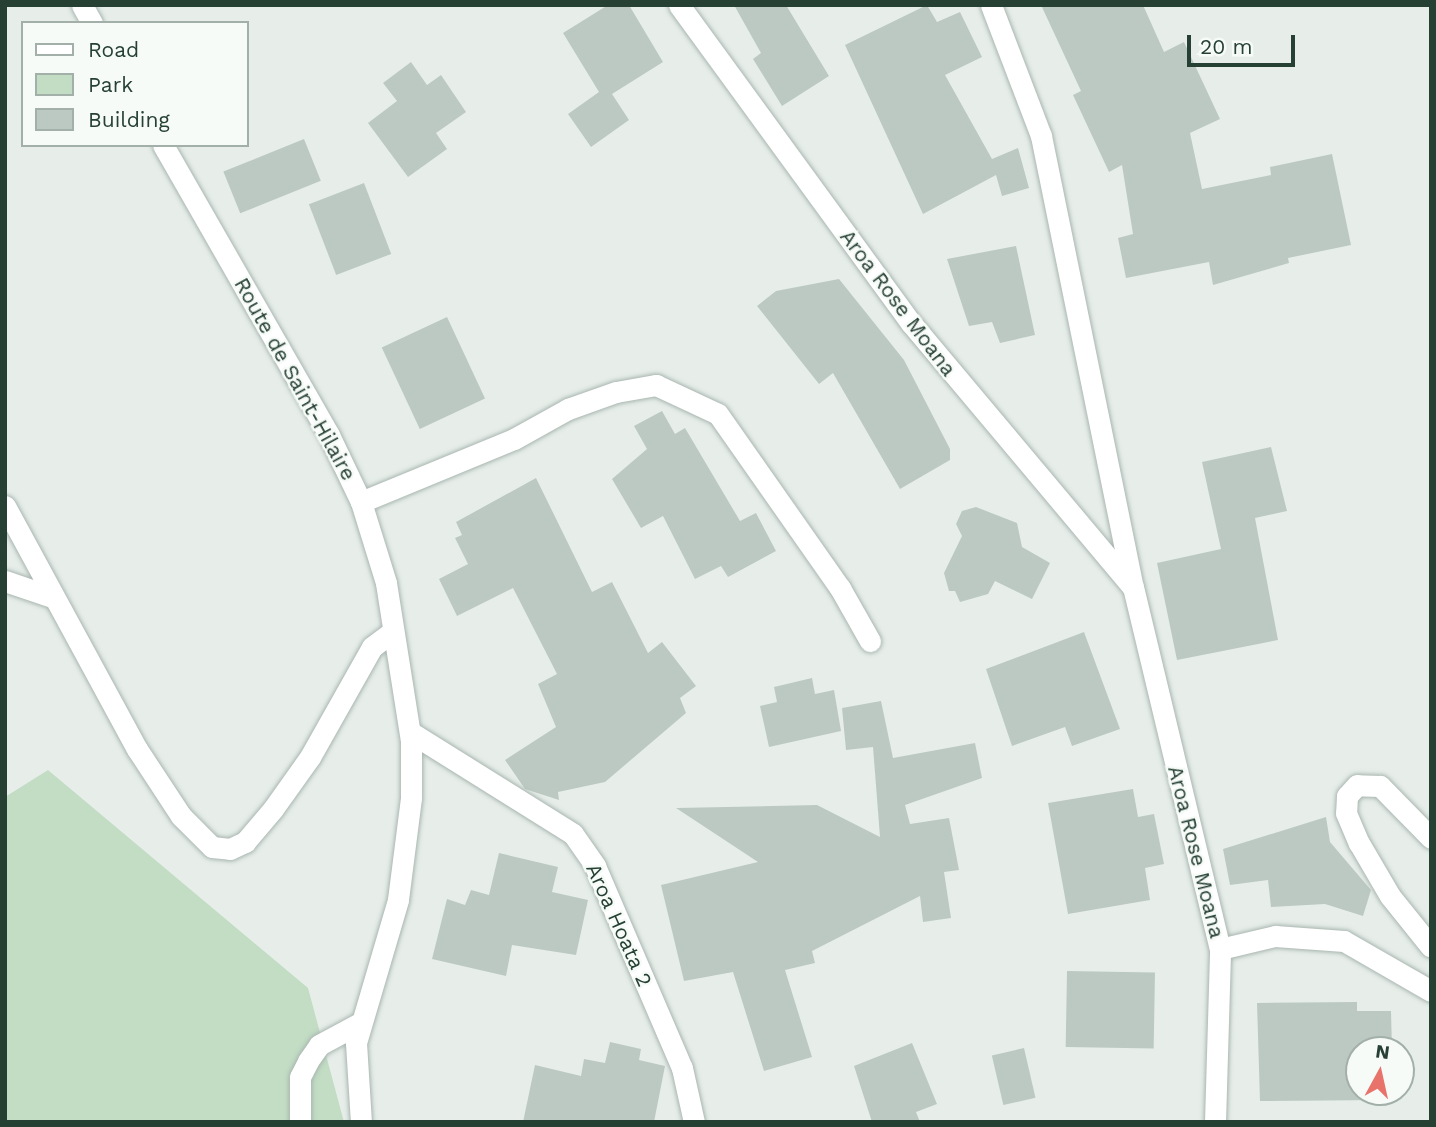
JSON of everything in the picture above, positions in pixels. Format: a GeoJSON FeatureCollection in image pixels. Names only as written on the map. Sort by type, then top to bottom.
{"type":"FeatureCollection","features":[{"type":"Feature","properties":{"kind":"street"},"geometry":{"type":"LineString","coordinates":[[82,5],[91,21]]}},
{"type":"Feature","properties":{"kind":"street","name":"Aroa Rose Moana"},"geometry":{"type":"LineString","coordinates":[[679,5],[911,323],[1133,587]]}},
{"type":"Feature","properties":{"kind":"street","name":"Aroa Rose Moana"},"geometry":{"type":"LineString","coordinates":[[991,5],[1041,136],[1133,587],[1220,949],[1215,1122]]}},
{"type":"Feature","properties":{"kind":"street","name":"Route de Saint-Hilaire"},"geometry":{"type":"LineString","coordinates":[[164,147],[312,402],[362,502],[386,583],[410,733],[409,841],[398,900],[360,1023],[355,1085],[361,1122]]}},
{"type":"Feature","properties":{"kind":"street"},"geometry":{"type":"LineString","coordinates":[[362,502],[514,439],[568,410],[616,392],[656,385],[718,414],[840,588],[870,641]]}},
{"type":"Feature","properties":{"kind":"street"},"geometry":{"type":"LineString","coordinates":[[5,506],[52,597],[181,816],[202,843],[230,849],[245,842],[273,809],[310,757],[372,647],[393,631]]}},
{"type":"Feature","properties":{"kind":"street"},"geometry":{"type":"LineString","coordinates":[[5,582],[52,597]]}},
{"type":"Feature","properties":{"kind":"street","name":"Aroa Hoata 2"},"geometry":{"type":"LineString","coordinates":[[410,733],[573,834],[595,866],[682,1068],[694,1122]]}},
{"type":"Feature","properties":{"kind":"street"},"geometry":{"type":"LineString","coordinates":[[1431,838],[1380,786],[1357,785],[1347,796],[1346,813],[1359,843],[1390,896],[1431,947]]}},
{"type":"Feature","properties":{"kind":"street"},"geometry":{"type":"LineString","coordinates":[[1220,949],[1275,936],[1344,941],[1431,990]]}},
{"type":"Feature","properties":{"kind":"street"},"geometry":{"type":"LineString","coordinates":[[300,1122],[300,1077],[308,1061],[319,1045],[360,1023]]}},
{"type":"Feature","properties":{"kind":"green space"},"geometry":{"type":"Polygon","coordinates":[[[48,770],[308,988],[344,1122],[5,1122],[5,797],[48,770]]]}},
{"type":"Feature","properties":{"kind":"building"},"geometry":{"type":"Polygon","coordinates":[[[608,5],[629,5],[663,62],[612,94],[629,120],[591,147],[568,114],[599,92],[563,33],[608,5]]]}},
{"type":"Feature","properties":{"kind":"building"},"geometry":{"type":"Polygon","coordinates":[[[734,5],[786,5],[829,76],[782,106],[753,59],[761,53],[734,5]]]}},
{"type":"Feature","properties":{"kind":"building"},"geometry":{"type":"Polygon","coordinates":[[[927,5],[937,22],[960,12],[982,57],[945,75],[992,159],[1018,148],[1029,188],[1002,196],[996,175],[923,214],[845,45],[927,5]]]}},
{"type":"Feature","properties":{"kind":"building"},"geometry":{"type":"Polygon","coordinates":[[[1041,5],[1143,5],[1164,52],[1184,42],[1220,119],[1190,133],[1202,189],[1271,175],[1270,167],[1332,154],[1351,245],[1288,258],[1289,263],[1213,285],[1209,262],[1126,278],[1118,238],[1133,234],[1122,165],[1109,172],[1073,95],[1081,91],[1041,5]]]}},
{"type":"Feature","properties":{"kind":"building"},"geometry":{"type":"Polygon","coordinates":[[[411,62],[427,85],[441,75],[466,112],[436,133],[447,149],[408,177],[368,123],[397,101],[383,83],[411,62]]]}},
{"type":"Feature","properties":{"kind":"building"},"geometry":{"type":"Polygon","coordinates":[[[304,139],[321,181],[240,213],[223,172],[304,139]]]}},
{"type":"Feature","properties":{"kind":"building"},"geometry":{"type":"Polygon","coordinates":[[[364,183],[391,254],[336,275],[309,204],[364,183]]]}},
{"type":"Feature","properties":{"kind":"building"},"geometry":{"type":"Polygon","coordinates":[[[1016,246],[1035,335],[1000,343],[992,322],[969,326],[947,259],[1016,246]]]}},
{"type":"Feature","properties":{"kind":"building"},"geometry":{"type":"Polygon","coordinates":[[[839,279],[904,360],[950,449],[950,460],[900,489],[833,373],[819,384],[757,306],[776,291],[839,279]]]}},
{"type":"Feature","properties":{"kind":"building"},"geometry":{"type":"Polygon","coordinates":[[[447,317],[485,399],[420,429],[382,347],[447,317]]]}},
{"type":"Feature","properties":{"kind":"building"},"geometry":{"type":"Polygon","coordinates":[[[662,411],[675,434],[685,428],[740,521],[756,513],[776,551],[728,577],[721,566],[695,579],[663,516],[641,528],[612,479],[647,449],[634,426],[662,411]]]}},
{"type":"Feature","properties":{"kind":"building"},"geometry":{"type":"Polygon","coordinates":[[[1271,447],[1287,511],[1255,518],[1278,640],[1177,660],[1157,563],[1221,549],[1202,462],[1271,447]]]}},
{"type":"Feature","properties":{"kind":"building"},"geometry":{"type":"Polygon","coordinates":[[[536,478],[592,592],[612,582],[648,653],[662,642],[696,686],[680,698],[686,713],[605,782],[558,792],[559,800],[525,789],[505,760],[556,727],[538,684],[557,674],[513,588],[457,616],[439,579],[468,564],[455,538],[462,535],[456,522],[536,478]]]}},
{"type":"Feature","properties":{"kind":"building"},"geometry":{"type":"Polygon","coordinates":[[[976,507],[1017,523],[1022,547],[1050,563],[1032,599],[995,581],[988,594],[960,602],[955,591],[949,591],[944,573],[962,536],[956,524],[962,511],[976,507]]]}},
{"type":"Feature","properties":{"kind":"building"},"geometry":{"type":"Polygon","coordinates":[[[1084,632],[1120,729],[1072,746],[1065,727],[1012,746],[986,669],[1084,632]]]}},
{"type":"Feature","properties":{"kind":"building"},"geometry":{"type":"Polygon","coordinates":[[[812,678],[815,694],[834,690],[841,731],[769,747],[760,706],[777,702],[774,687],[812,678]]]}},
{"type":"Feature","properties":{"kind":"building"},"geometry":{"type":"Polygon","coordinates":[[[881,701],[893,758],[975,743],[982,778],[905,805],[910,824],[949,818],[959,870],[944,872],[951,918],[923,922],[920,896],[812,951],[815,963],[785,970],[812,1057],[764,1071],[733,972],[684,981],[661,885],[758,862],[676,808],[817,805],[880,837],[873,747],[846,750],[842,708],[881,701]]]}},
{"type":"Feature","properties":{"kind":"building"},"geometry":{"type":"Polygon","coordinates":[[[1133,789],[1138,817],[1154,814],[1164,864],[1145,868],[1150,900],[1068,914],[1048,803],[1133,789]]]}},
{"type":"Feature","properties":{"kind":"building"},"geometry":{"type":"Polygon","coordinates":[[[1326,817],[1330,842],[1371,890],[1363,916],[1325,904],[1271,907],[1268,880],[1230,885],[1223,849],[1326,817]]]}},
{"type":"Feature","properties":{"kind":"building"},"geometry":{"type":"Polygon","coordinates":[[[499,853],[558,867],[552,892],[588,900],[576,955],[512,945],[506,976],[432,959],[447,899],[465,905],[471,890],[489,895],[499,853]]]}},
{"type":"Feature","properties":{"kind":"building"},"geometry":{"type":"Polygon","coordinates":[[[1067,971],[1155,973],[1154,1049],[1066,1047],[1067,971]]]}},
{"type":"Feature","properties":{"kind":"building"},"geometry":{"type":"Polygon","coordinates":[[[1357,1002],[1357,1011],[1391,1011],[1392,1036],[1345,1036],[1345,1100],[1260,1101],[1257,1003],[1357,1002]]]}},
{"type":"Feature","properties":{"kind":"building"},"geometry":{"type":"Polygon","coordinates":[[[610,1042],[641,1049],[639,1060],[665,1066],[654,1122],[523,1122],[535,1065],[581,1076],[584,1059],[605,1063],[610,1042]]]}},
{"type":"Feature","properties":{"kind":"building"},"geometry":{"type":"Polygon","coordinates":[[[912,1043],[937,1104],[916,1112],[920,1122],[872,1122],[854,1066],[912,1043]]]}},
{"type":"Feature","properties":{"kind":"building"},"geometry":{"type":"Polygon","coordinates":[[[1024,1048],[1035,1098],[1003,1105],[992,1055],[1024,1048]]]}}]}
